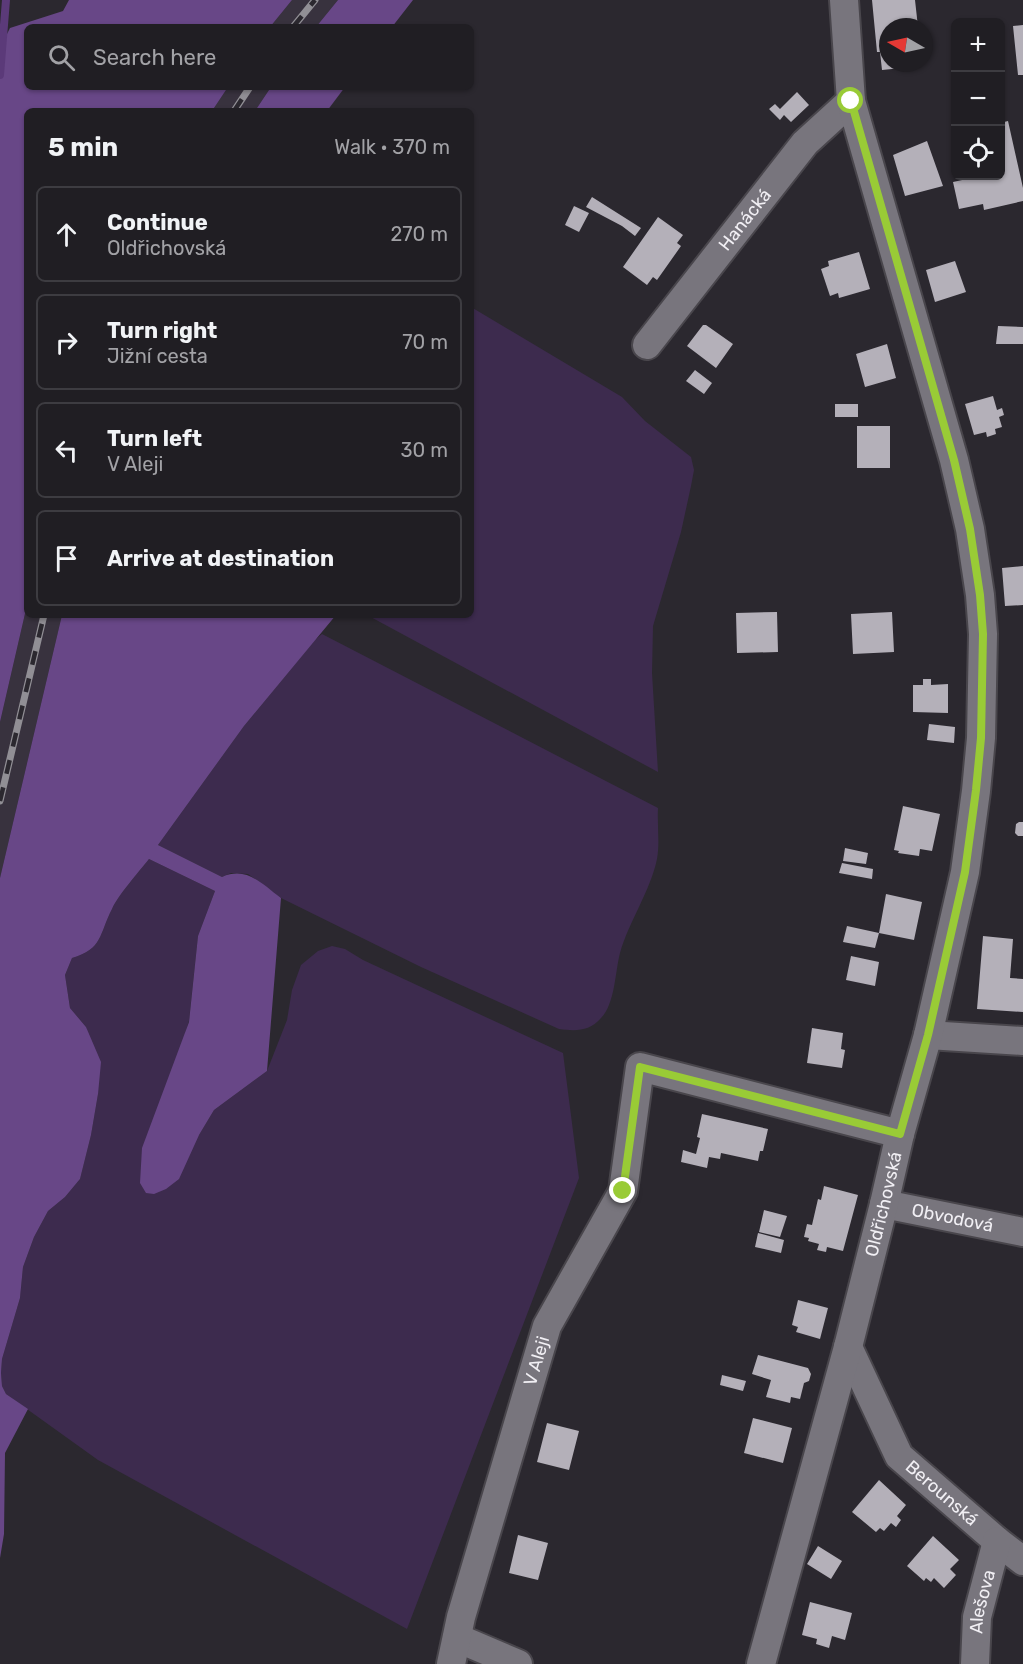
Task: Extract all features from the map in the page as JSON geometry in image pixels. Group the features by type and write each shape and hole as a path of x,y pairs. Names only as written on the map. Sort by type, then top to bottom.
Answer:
{"street":[{"name":"Oldřichovská","path":"761,1664 848,1347 900,1134 928,1035 965,872 981,738 983,634 970,529 954,460 851,101 844,0"},
{"name":"Hanácká","path":"646,345 805,142 851,101"},
{"path":"928,1035 1023,1041"},
{"name":"V Aleji","path":"454,1651 461,1617 547,1326 623,1191 640,1067 900,1134"},
{"name":"Obvodová","path":"884,1204 1023,1232"},
{"name":"Berounská","path":"848,1347 899,1456 1023,1561"},
{"name":"Alešova","path":"975,1664 978,1617 997,1541"},
{"path":"454,1651 518,1664"}],"shaded area":[{"path":"69,0 292,0 272,24 24,24 24,90 226,90 214,108 24,108 24,618 0,722 0,48 10,28 63,11"},
{"path":"292,0 338,0 318,24 272,24"},
{"path":"338,0 413,0 394,24 318,24"},
{"path":"226,90 269,90 257,108 214,108"},
{"path":"269,90 343,90 329,108 257,108"},
{"path":"474,309 622,397 645,421 691,457 694,470 681,532 653,626 652,673 658,772 373,618 474,618"},
{"path":"24,618 61,618 0,878 0,722"},
{"path":"61,618 334,618 244,726 158,845 222,877 239,874 254,878 281,898 267,1071 214,1110 199,1135 179,1179 166,1189 154,1194 146,1193 140,1183 142,1148 189,1022 198,936 215,891 149,859 115,903 99,940 90,950 72,958 65,975 70,1008 86,1027 101,1062 98,1094 80,1179 65,1197 48,1211 34,1237 23,1267 20,1298 2,1359 2,1386 6,1394 28,1409 5,1453 4,1534 0,1558 0,878"},
{"path":"322,634 658,808 658,847 654,871 624,941 609,1005 606,1012 592,1026 582,1030 559,1029 421,967 281,898 248,874 231,873 222,877 158,845 244,726"},
{"path":"149,859 215,891 198,936 189,1021 185,1034 199,1135 214,1110 267,1071 287,1020 292,990 301,965 318,951 332,946 345,949 363,960 563,1053 579,1178 407,1629 98,1460 6,1394 2,1386 2,1359 20,1298 23,1267 34,1237 48,1211 65,1197 80,1179 98,1094 86,1027 70,1008 65,975 72,958 90,950 95,945 115,903"}],"building":[{"path":"872,0 915,0 917,18 879,18 879,52 877,52"},
{"path":"1023,25 1023,75 1018,75 1013,26"},
{"path":"797,92 809,105 791,122 784,115 780,120 769,109 775,104 780,109"},
{"path":"1008,121 1023,188 1023,201 984,210 983,204 959,209 953,182 1005,180 1005,122"},
{"path":"927,141 943,186 905,196 893,155"},
{"path":"592,197 641,228 635,236 622,226 586,207"},
{"path":"574,206 589,213 579,232 565,225"},
{"path":"658,217 683,235 677,243 681,246 657,280 653,277 647,285 623,267"},
{"path":"859,252 870,289 839,298 838,293 830,296 821,269 829,266 828,261"},
{"path":"955,261 966,292 935,302 926,270"},
{"path":"703,325 733,344 716,368 687,346"},
{"path":"998,326 1023,327 1023,344 996,344"},
{"path":"887,344 896,378 865,387 856,354"},
{"path":"695,370 712,383 704,394 686,381"},
{"path":"993,396 997,410 1002,408 1004,415 999,417 1002,427 995,429 996,434 987,437 986,432 974,435 965,404"},
{"path":"835,404 858,404 858,417 835,417"},
{"path":"857,426 890,426 890,468 857,468"},
{"path":"1023,566 1023,605 1005,606 1002,568"},
{"path":"777,612 778,652 737,653 736,613"},
{"path":"892,612 894,652 853,654 851,614"},
{"path":"923,679 931,679 931,685 948,684 948,713 913,712 913,685 923,685"},
{"path":"929,724 955,727 954,743 927,740"},
{"path":"903,806 940,814 932,851 920,849 919,856 898,853 899,851 894,850"},
{"path":"1023,822 1023,836 1015,833 1016,824"},
{"path":"845,848 868,853 866,864 843,861"},
{"path":"842,863 873,869 872,879 839,873"},
{"path":"886,894 922,902 914,940 879,933"},
{"path":"847,926 879,933 875,948 843,942"},
{"path":"983,936 1013,939 1010,978 1023,979 1023,1012 977,1009"},
{"path":"851,956 879,962 875,986 846,980"},
{"path":"812,1028 843,1033 841,1049 845,1050 842,1068 807,1063"},
{"path":"702,1114 768,1129 758,1161 721,1153 720,1159 709,1157 707,1168 681,1162 683,1150 696,1154"},
{"path":"824,1186 858,1195 843,1251 827,1247 826,1252 817,1250 819,1244 808,1241 809,1238 804,1237 807,1224 812,1225 818,1199 821,1200"},
{"path":"764,1210 787,1216 780,1237 759,1232"},
{"path":"758,1233 784,1240 781,1253 755,1247"},
{"path":"798,1300 828,1308 820,1339 796,1332 798,1327 792,1325"},
{"path":"758,1355 808,1368 811,1374 809,1381 804,1383 800,1399 791,1397 790,1403 766,1397 771,1380 752,1374"},
{"path":"722,1375 746,1381 743,1391 720,1385"},
{"path":"753,1418 792,1428 783,1463 744,1453"},
{"path":"547,1423 579,1431 569,1470 537,1462"},
{"path":"879,1480 906,1505 897,1516 901,1520 896,1527 891,1523 884,1531 880,1528 876,1532 852,1512"},
{"path":"518,1535 548,1543 538,1580 509,1573"},
{"path":"933,1536 959,1560 950,1569 956,1575 944,1588 934,1578 931,1582 926,1578 924,1581 907,1566"},
{"path":"818,1546 842,1561 831,1579 807,1564"},
{"path":"810,1602 852,1613 845,1640 832,1636 829,1648 816,1644 817,1639 802,1635"}],"waterway":[{"path":"0,75 6,0"}],"railway":[{"path":"295,24 315,0"},
{"path":"236,108 248,90"},
{"path":"0,801 43,618"}],"route":[{"path":"623,1191 640,1067 900,1134 928,1035 965,872 981,738 983,634 980,595 970,529 954,460 851,101"}]}
